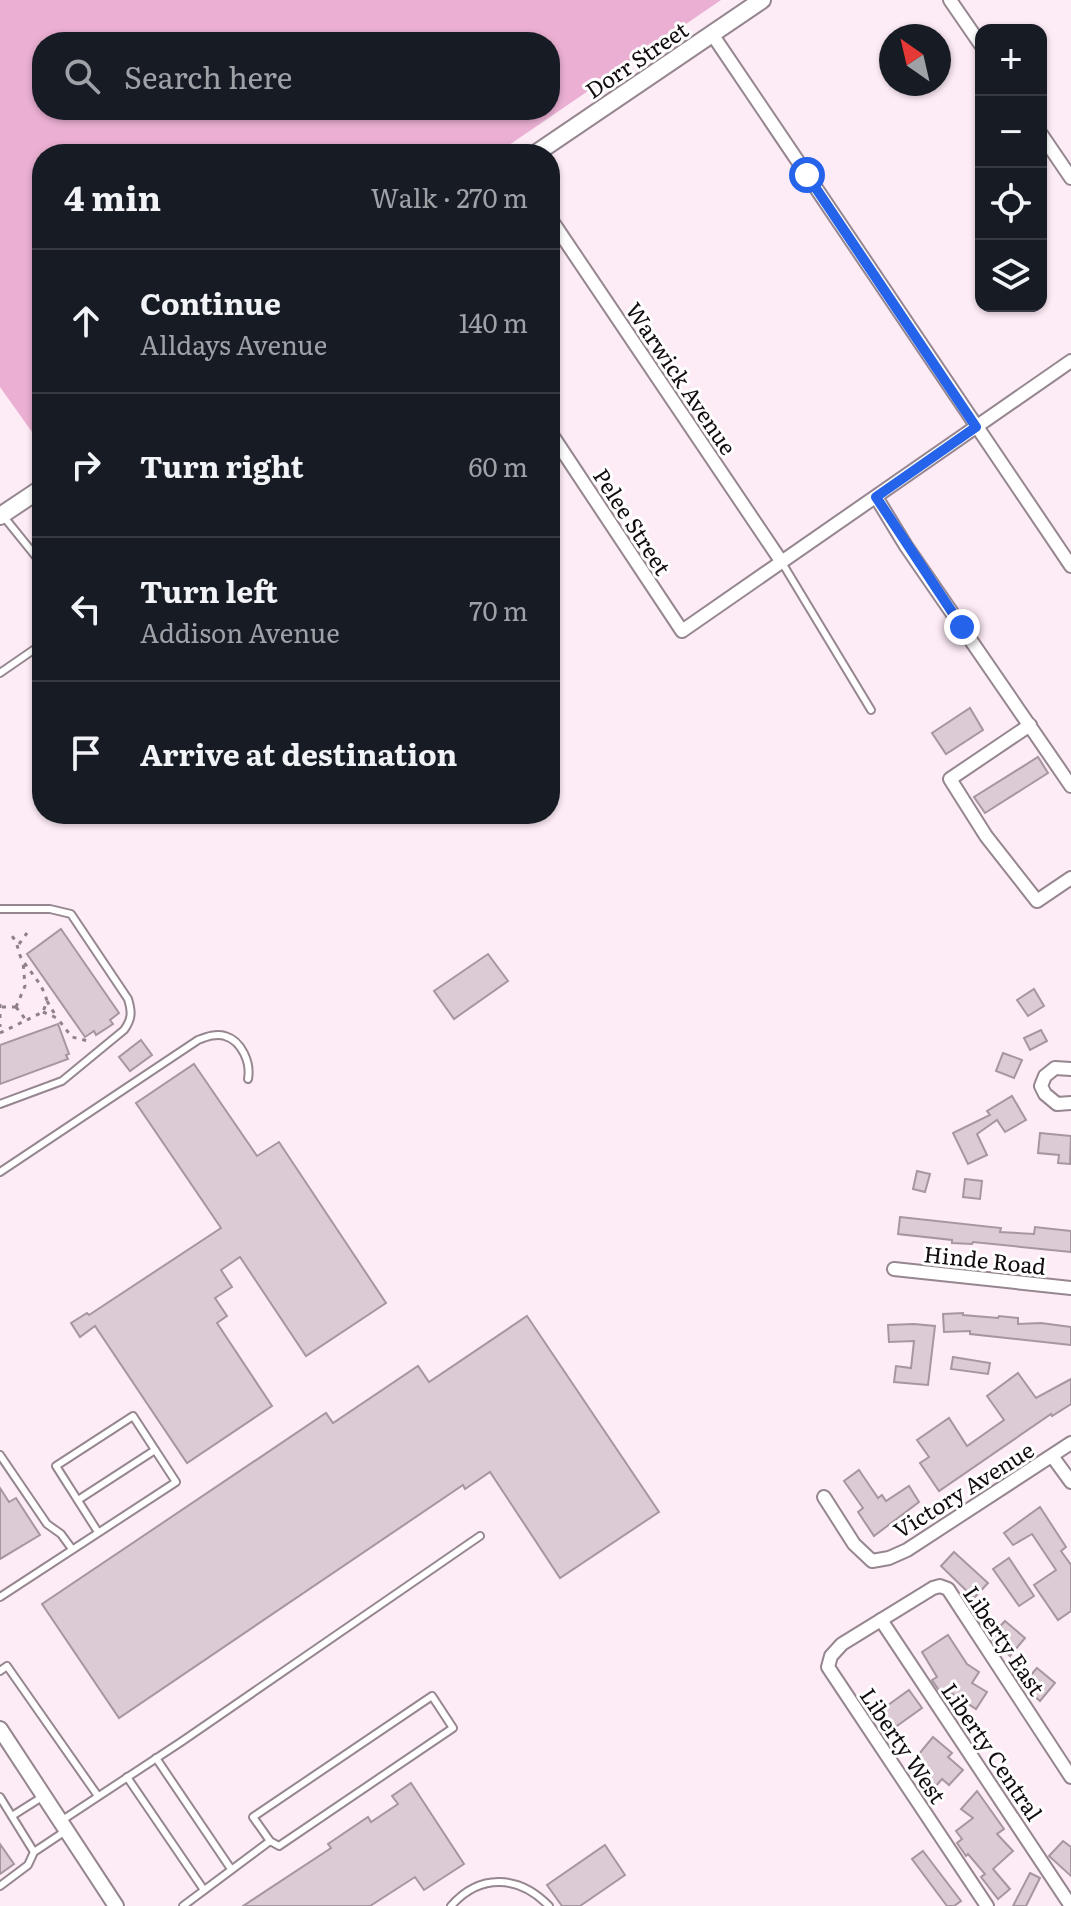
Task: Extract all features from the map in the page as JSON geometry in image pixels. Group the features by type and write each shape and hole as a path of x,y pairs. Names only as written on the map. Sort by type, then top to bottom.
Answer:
{"main road":[{"name":"Dorr Street","path":"550,144 762,0"},
{"path":"1,515 32,495"}],"street":[{"path":"951,0 975,36"},
{"path":"712,34 1071,566"},
{"path":"1047,143 1071,178"},
{"name":"Warwick Avenue","path":"560,238 781,561"},
{"path":"781,561 1070,365"},
{"name":"Pelee Street","path":"560,447 682,631 781,561"},
{"path":"876,497 906,546 1071,786"},
{"path":"1030,725 950,779 986,836 1037,901 1071,878"},
{"path":"1071,1069 1061,1067 1050,1071 1041,1086 1057,1104 1071,1103"},
{"name":"Hinde Road","path":"894,1269 1071,1288"},
{"name":"Victory Avenue","path":"824,1497 854,1544 872,1561 907,1550 1071,1443"},
{"path":"1052,1456 1071,1482"},
{"name":"Liberty East","path":"881,1620 933,1588 940,1586 948,1589 1071,1777"},
{"name":"Liberty Central","path":"881,1620 1066,1902"},
{"name":"Liberty West","path":"881,1620 842,1644 831,1656 828,1667 987,1906"},
{"path":"0,1729 5,1747 44,1796 116,1906"}],"lane":[{"path":"1,515 32,552"},
{"path":"781,561 871,710"},
{"path":"0,673 32,651"},
{"path":"0,909 50,909 71,914 128,999 132,1012 124,1030 62,1081 0,1104"},
{"path":"0,1172 198,1040 212,1035 226,1036 237,1044 250,1068 248,1079"},
{"path":"0,1597 176,1482 133,1416 56,1466 98,1532"},
{"path":"78,1500 155,1450"},
{"path":"0,1455 47,1524 61,1534 72,1549"},
{"path":"0,1886 28,1865 34,1852 98,1796 480,1536"},
{"path":"0,1671 7,1666 98,1796"},
{"path":"432,1696 453,1728 279,1846 270,1841 253,1817 432,1696"},
{"path":"156,1758 231,1869"},
{"path":"127,1777 204,1890"},
{"path":"12,1816 44,1796"},
{"path":"0,1797 34,1852"},
{"path":"183,1906 270,1841"},
{"path":"451,1906 473,1887 488,1882 504,1882 523,1888 549,1906"}],"path":[{"path":"9,932 19,944 26,980 16,1007"},
{"path":"19,944 27,933"},
{"path":"22,960 72,1037 94,1043"},
{"path":"26,980 38,982"},
{"path":"0,1033 43,1012 47,1001"},
{"path":"0,1027 1,1005 16,1007 27,1021"},
{"path":"43,1012 57,1018"}],"shaded area":[{"path":"0,0 721,0 560,110 560,32 32,32 32,120 546,120 511,144 32,144 32,432 0,387"}],"building":[{"path":"970,708 983,730 946,754 932,733"},
{"path":"1038,757 1048,773 985,813 974,797"},
{"path":"61,929 119,1013 110,1020 113,1024 96,1035 94,1031 85,1037 27,954"},
{"path":"488,954 508,981 454,1019 434,991"},
{"path":"1034,989 1044,1006 1028,1016 1017,1000"},
{"path":"58,1024 68,1059 0,1084 0,1045"},
{"path":"1041,1030 1047,1041 1030,1050 1024,1038"},
{"path":"141,1040 152,1055 130,1071 119,1057"},
{"path":"1003,1053 1022,1060 1014,1078 996,1071"},
{"path":"194,1064 257,1156 279,1142 386,1303 306,1356 240,1257 221,1270 232,1287 215,1298 227,1316 217,1323 272,1406 187,1463 95,1326 80,1337 71,1323 87,1313 89,1315 221,1228 136,1103"},
{"path":"1012,1096 1026,1120 1005,1132 997,1120 977,1134 987,1155 968,1164 953,1133 990,1115 987,1111"},
{"path":"1040,1133 1071,1136 1070,1164 1058,1163 1059,1155 1038,1153"},
{"path":"917,1171 930,1174 925,1192 913,1189"},
{"path":"965,1179 982,1181 980,1199 963,1197"},
{"path":"900,1217 1001,1228 1000,1232 1034,1234 1035,1227 1071,1231 1071,1252 973,1242 952,1243 952,1240 898,1234"},
{"path":"943,1314 1018,1318 1018,1324 1071,1327 1071,1345 970,1334 970,1331 944,1332"},
{"path":"527,1316 659,1512 560,1578 490,1472 465,1489 463,1485 119,1718 42,1604 326,1413 333,1423 418,1366 429,1382"},
{"path":"888,1325 935,1326 928,1385 894,1382 896,1366 911,1368 914,1341 889,1342"},
{"path":"953,1357 990,1363 988,1374 951,1369"},
{"path":"1018,1373 1036,1398 1071,1379 1071,1404 1051,1414 939,1491 920,1463 929,1457 917,1440 949,1418 967,1446 1004,1420 987,1396"},
{"path":"859,1470 878,1498 882,1495 886,1501 909,1486 919,1502 874,1536 858,1512 863,1508 844,1481"},
{"path":"0,1488 9,1502 16,1498 40,1535 0,1559"},
{"path":"1040,1507 1066,1547 1061,1551 1071,1565 1071,1611 1058,1620 1034,1585 1056,1570 1032,1534 1013,1545 1004,1533"},
{"path":"954,1552 988,1583 974,1598 941,1566"},
{"path":"1009,1558 1034,1596 1019,1606 993,1569"},
{"path":"1005,1621 1025,1638 1010,1656 990,1637"},
{"path":"948,1635 967,1664 979,1672 972,1683 987,1692 976,1709 948,1691 942,1695 932,1680 937,1677 922,1652"},
{"path":"1037,1668 1055,1683 1040,1701 1022,1685"},
{"path":"909,1690 922,1708 887,1733 877,1713"},
{"path":"933,1737 952,1753 948,1757 963,1770 949,1785 942,1779 928,1795 909,1766"},
{"path":"411,1783 464,1864 424,1890 415,1877 370,1906 243,1906 331,1848 328,1844 368,1817 371,1822 398,1804 392,1796"},
{"path":"977,1791 1004,1829 997,1834 1013,1851 993,1869 1010,1889 998,1899 981,1877 985,1874 957,1843 962,1839 956,1831 973,1818 961,1809"},
{"path":"1063,1841 1071,1847 1071,1876 1049,1856"},
{"path":"0,1844 14,1864 0,1874"},
{"path":"605,1845 625,1875 580,1906 562,1906 547,1885"},
{"path":"923,1851 961,1901 954,1906 947,1906 912,1859"},
{"path":"1030,1873 1040,1878 1026,1906 1013,1906"}],"route":[{"path":"807,175 976,427 876,497 962,627"}]}
